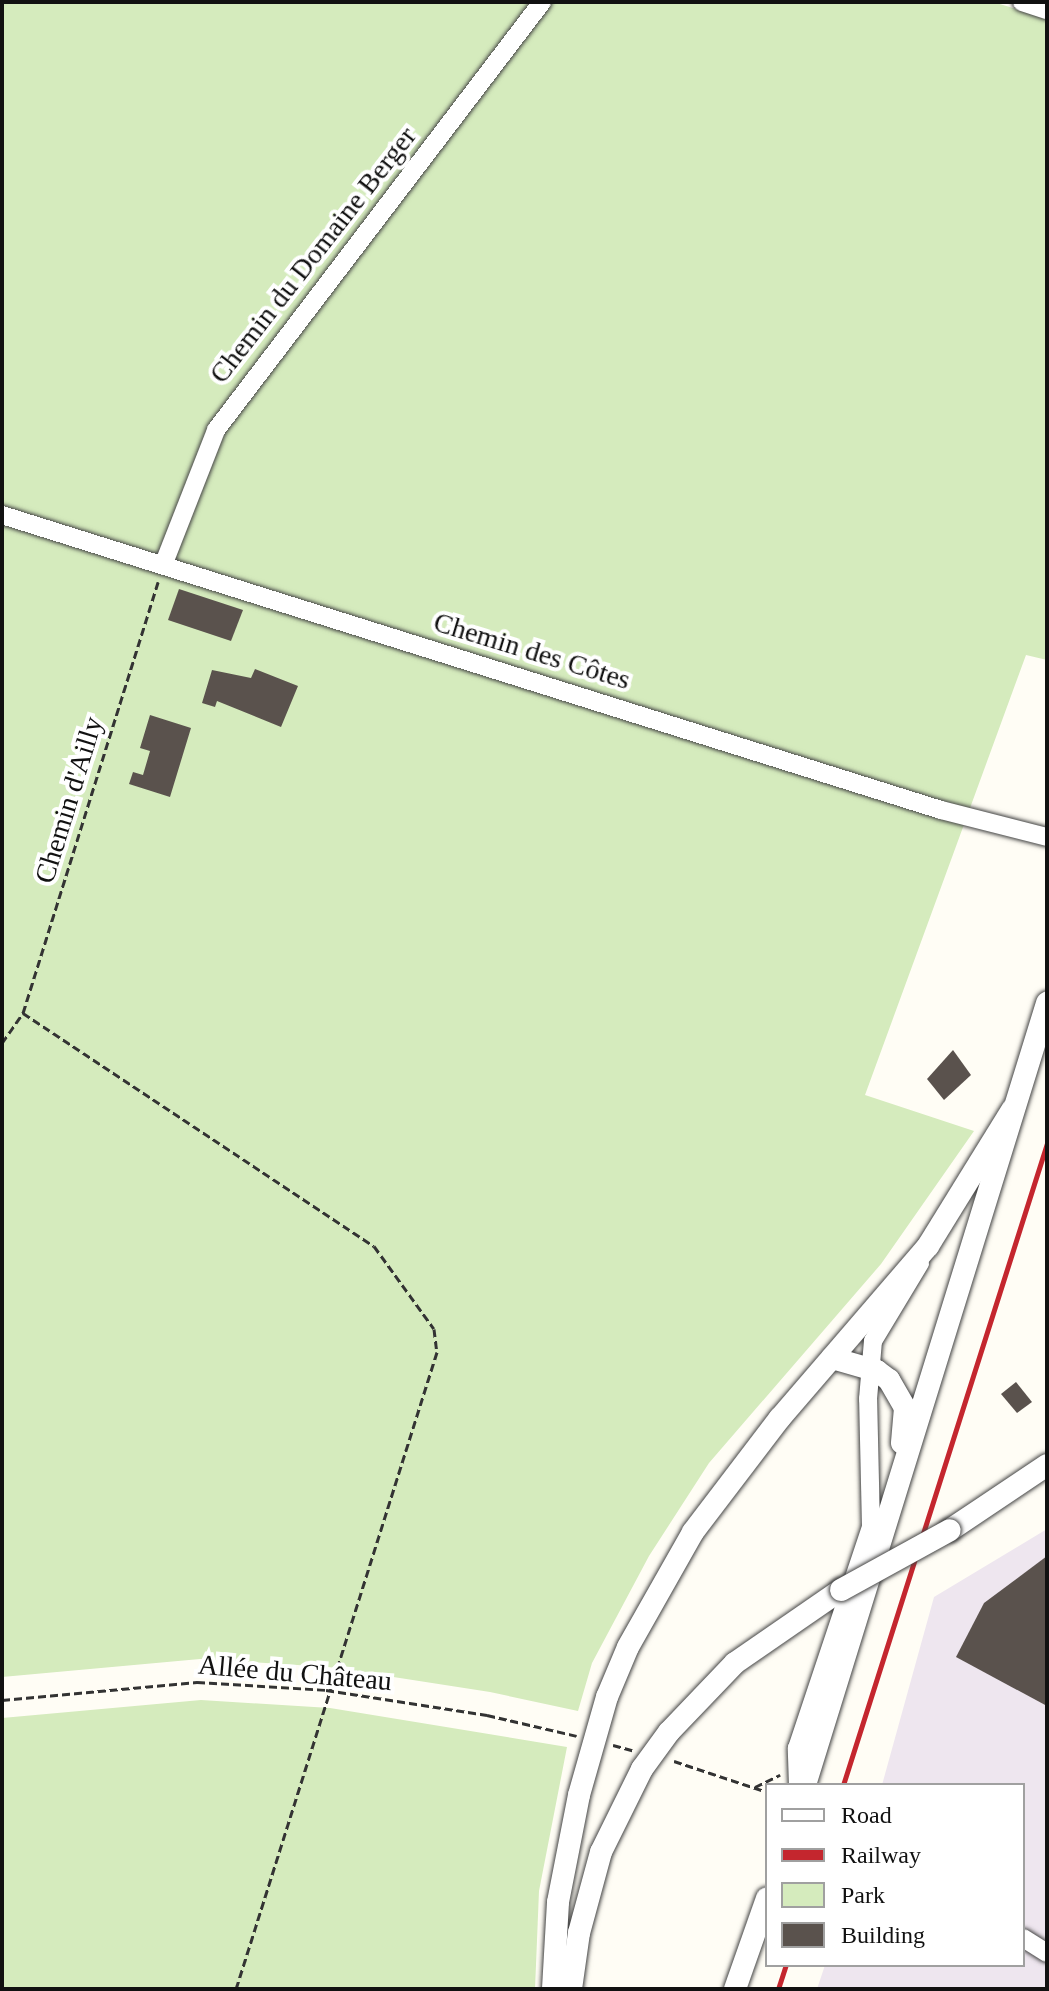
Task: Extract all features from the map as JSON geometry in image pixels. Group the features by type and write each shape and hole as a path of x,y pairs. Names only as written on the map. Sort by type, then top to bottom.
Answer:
{"street":[{"name":"Chemin du Domaine Berger","path":"164,563 216,430 542,2"},
{"path":"1022,2 1047,10"},
{"name":"Chemin des Côtes","path":"2,515 164,563 941,810 1047,837"},
{"path":"806,1783 1005,1150 1012,1110 1047,1003"},
{"path":"798,1783 793,1761 871,1527 869,1368 880,1325 909,1287 928,1246 1012,1110"},
{"path":"553,1989 558,1902 579,1795 607,1697 628,1647 693,1532 832,1358 928,1246"},
{"path":"832,1358 869,1368 889,1380 905,1408 896,1496"},
{"path":"571,1989 579,1933 601,1852 642,1769 669,1732 735,1663 841,1590 950,1530 1047,1465"},
{"path":"735,1989 765,1904"},
{"path":"1025,1939 1047,1953"}],"path":[{"name":"Chemin d'Ailly","path":"2,1043 23,1013 164,563"},
{"path":"23,1013 374,1246 434,1329 437,1352 326,1690 236,1989"},
{"name":"Allée du Château","path":"2,1700 197,1682 326,1690 487,1715 582,1737"},
{"path":"602,1742 632,1750"},
{"path":"674,1761 765,1791"},
{"path":"766,1783 793,1761"},
{"path":"753,1788 765,1783"}],"shaded area":[{"path":"1047,1529 1047,1989 817,1989 824,1967 1025,1967 1025,1783 883,1783 934,1597"}],"green space":[{"path":"2,2 993,2 1047,18 1047,660 1026,655 865,1095 974,1131 881,1264 709,1463 649,1556 592,1663 578,1711 490,1692 329,1667 200,1659 2,1677"},
{"path":"201,1700 330,1708 567,1747 539,1891 535,1989 2,1989 2,1718"}],"building":[{"path":"179,589 243,610 231,641 168,620"},
{"path":"255,669 298,686 281,727 217,701 215,707 202,703 212,670 251,678"},
{"path":"150,715 191,728 170,797 129,784 133,772 143,775 150,751 140,748"},
{"path":"953,1050 971,1075 944,1100 927,1079"},
{"path":"1016,1382 1032,1402 1017,1413 1001,1394"},
{"path":"1047,1556 1047,1706 956,1657 984,1603"}],"railway":[{"path":"844,1783 1047,1143"},
{"path":"778,1989 785,1967"}]}
